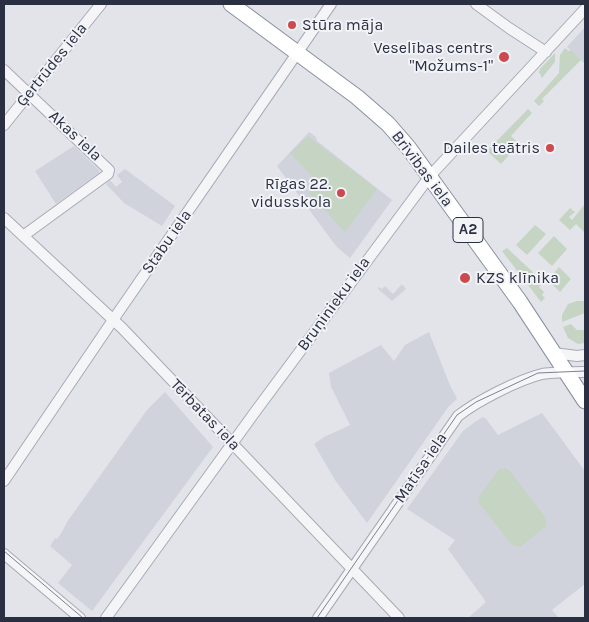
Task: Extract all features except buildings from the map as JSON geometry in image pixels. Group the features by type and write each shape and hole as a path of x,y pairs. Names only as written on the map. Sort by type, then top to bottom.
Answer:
{"highway":[{"name":"Brīvības iela","path":"231,4 377,114 397,133 430,176 554,353 585,401"}],"street":[{"name":"Ģertrūdes iela","path":"4,126 101,4"},
{"name":"Stabu iela","path":"4,481 331,4"},
{"path":"476,4 546,52"},
{"name":"Bruņinieku iela","path":"106,618 430,176 585,10"},
{"name":"Akas iela","path":"4,70 108,168 109,172 23,236"},
{"name":"Tērbatas iela","path":"6,224 23,236 113,320 233,443 398,618"},
{"path":"554,353 577,356 585,355"},
{"name":"Matīsa iela","path":"318,618 458,416 474,405 523,381 544,374 585,372"},
{"path":"4,554 80,618"}],"shaded area":[{"path":"585,27 585,64 567,47"},
{"name":"Rīgas 22. vidusskola","path":"309,132 316,137 317,141 392,200 350,258 336,246 277,166"},
{"path":"74,146 99,170 99,173 56,204 35,171"},
{"path":"125,169 175,206 162,226 124,203 106,184 110,180 116,187 122,182 117,175"},
{"path":"402,284 406,289 392,301 378,289 379,287 382,289 385,286 393,294"},
{"path":"429,332 457,399 449,406 367,523 335,480 314,444 324,437 350,425 331,387 329,373 381,345 394,361 405,345"},
{"path":"165,392 213,447 92,611 58,583 72,565 50,546 62,532 67,522 147,410"},
{"path":"542,413 585,471 585,584 552,610 559,618 468,618 486,602 448,549 455,540 407,509 463,431 475,422 483,417 498,435"}],"green space":[{"path":"565,48 569,51 571,50 581,60 542,99 544,101 539,106 534,101 559,73 560,55"},
{"path":"555,53 555,62 542,78 539,72 540,69"},
{"path":"528,109 532,113 511,136 519,144 501,164 487,151"},
{"path":"308,136 377,189 345,232 309,193 317,181 290,153"},
{"path":"585,204 585,233 576,224 570,230 559,220 570,208 575,212 569,217 572,220"},
{"path":"535,225 546,234 527,255 516,245"},
{"path":"554,236 567,249 552,266 538,253"},
{"path":"507,248 537,276 535,278 541,285 539,287 544,292 542,295 545,298 541,302 502,251"},
{"path":"559,267 571,279 560,292 548,280"},
{"path":"585,301 585,313 562,322 562,315 568,304"},
{"path":"571,324 577,330 585,330 585,343 578,344 568,338 563,327"},
{"path":"505,468 509,470 546,518 546,526 520,547 512,545 479,503 478,498 499,469"}],"tram line":[{"path":"317,618 457,415 476,402 538,373 585,371"},
{"path":"4,551 83,618"}],"place":[{"name":"Stūra māja","path":"292,25"},
{"name":"Veselības centrs \"Možums-1\"","path":"504,57"},
{"name":"Dailes teātris","path":"550,148"},
{"name":"Rīgas 22. vidusskola","path":"341,193"},
{"name":"KZS klīnika","path":"465,278"}]}
